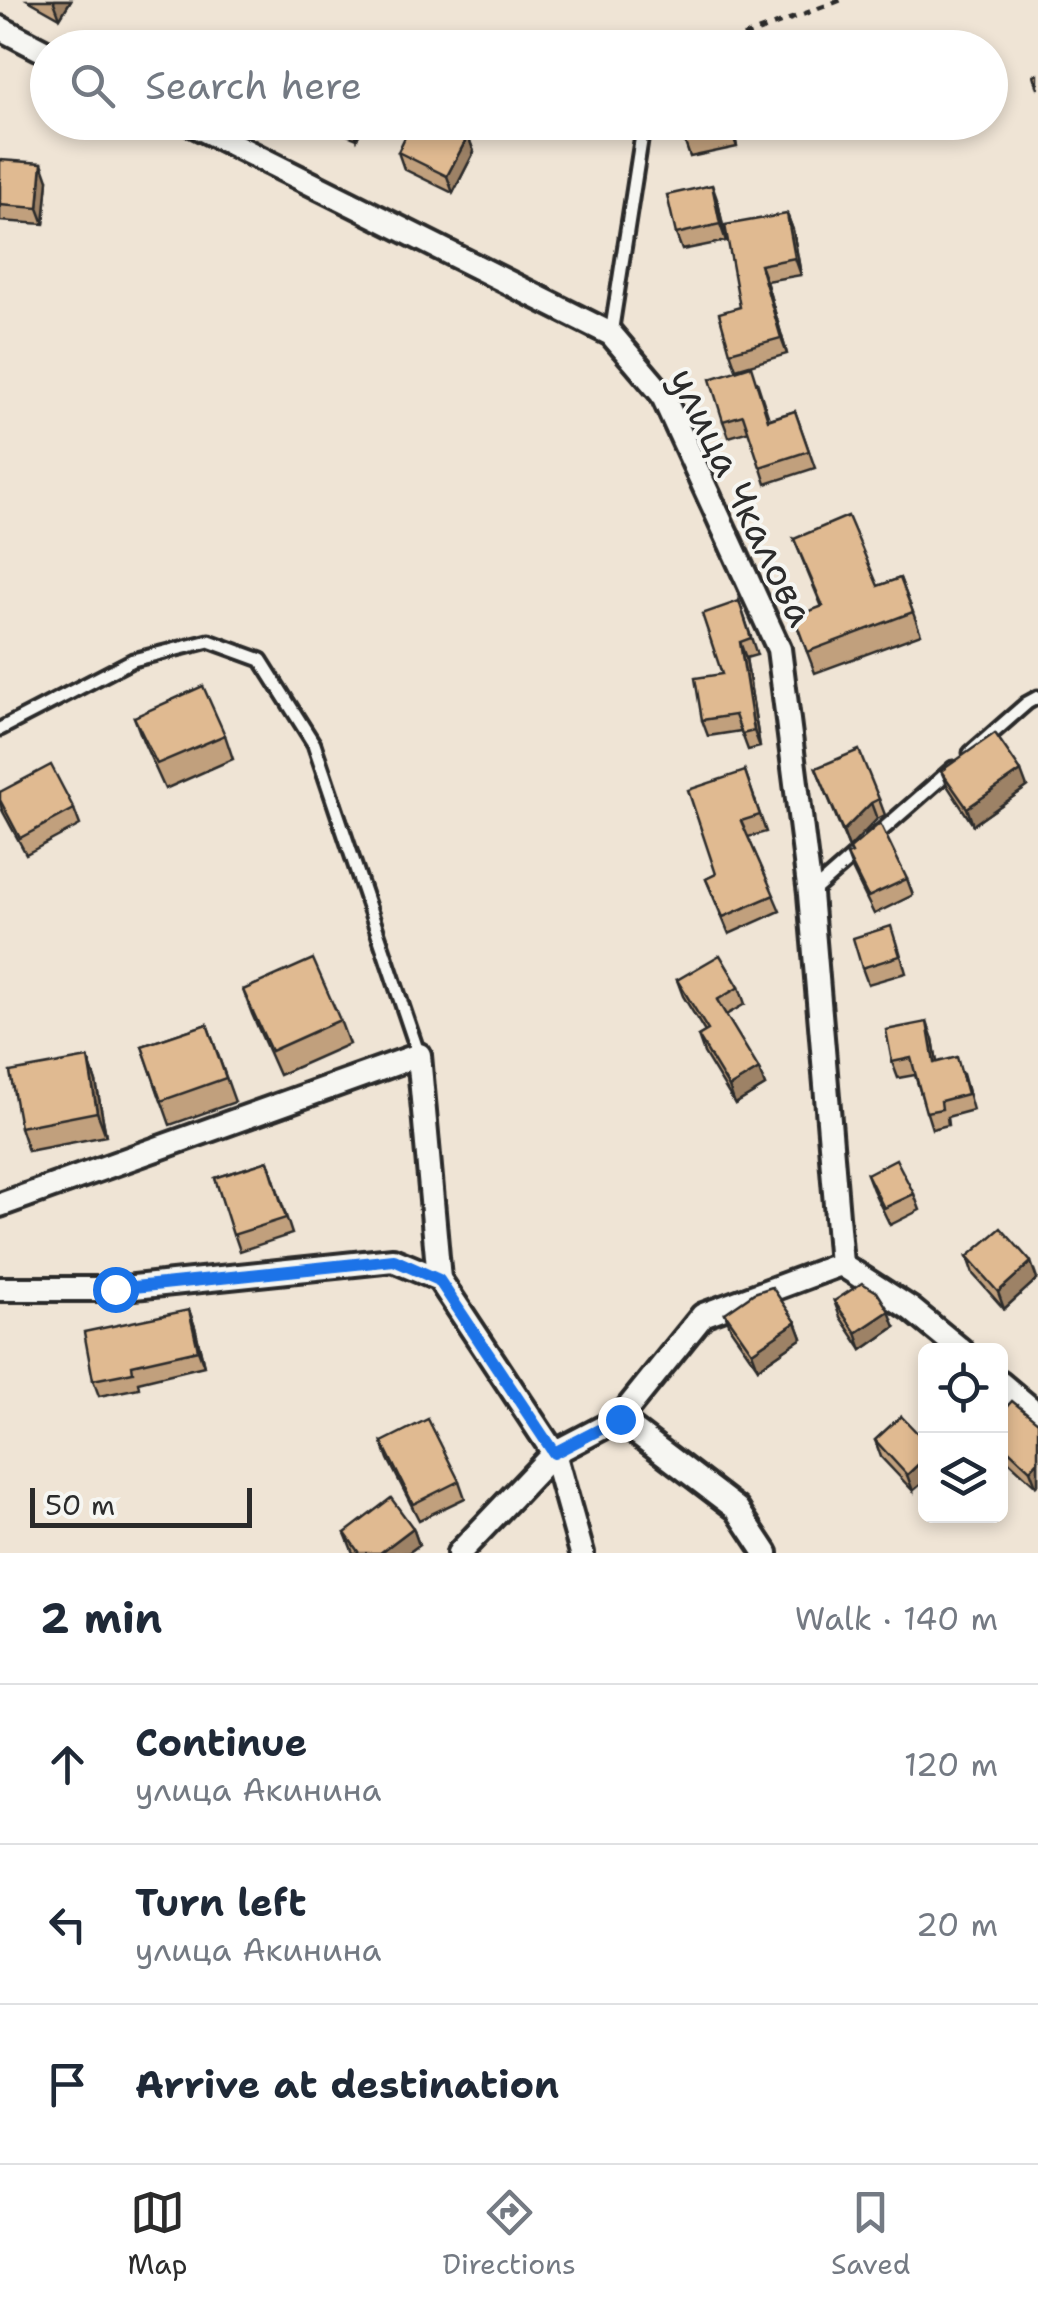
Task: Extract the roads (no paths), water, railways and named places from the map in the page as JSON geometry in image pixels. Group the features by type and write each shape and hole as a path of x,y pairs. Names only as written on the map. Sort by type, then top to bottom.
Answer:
{"street":[{"path":"3,35 30,46"},
{"name":"улица Чкалова","path":"224,140 611,334 662,394 779,649 810,894 841,1264"},
{"path":"0,1205 419,1055 439,1280 554,1453 582,1553"},
{"path":"0,1289 115,1289 394,1260 439,1280"},
{"path":"459,1553 554,1453 620,1419 703,1315 841,1264 911,1308 953,1343"},
{"path":"1008,1390 1038,1414"},
{"path":"620,1419 737,1509 766,1553"}],"lane":[{"path":"611,334 641,140"},
{"path":"0,729 132,660 208,640 261,660 314,744 419,1055"},
{"path":"810,894 1038,697"}]}
